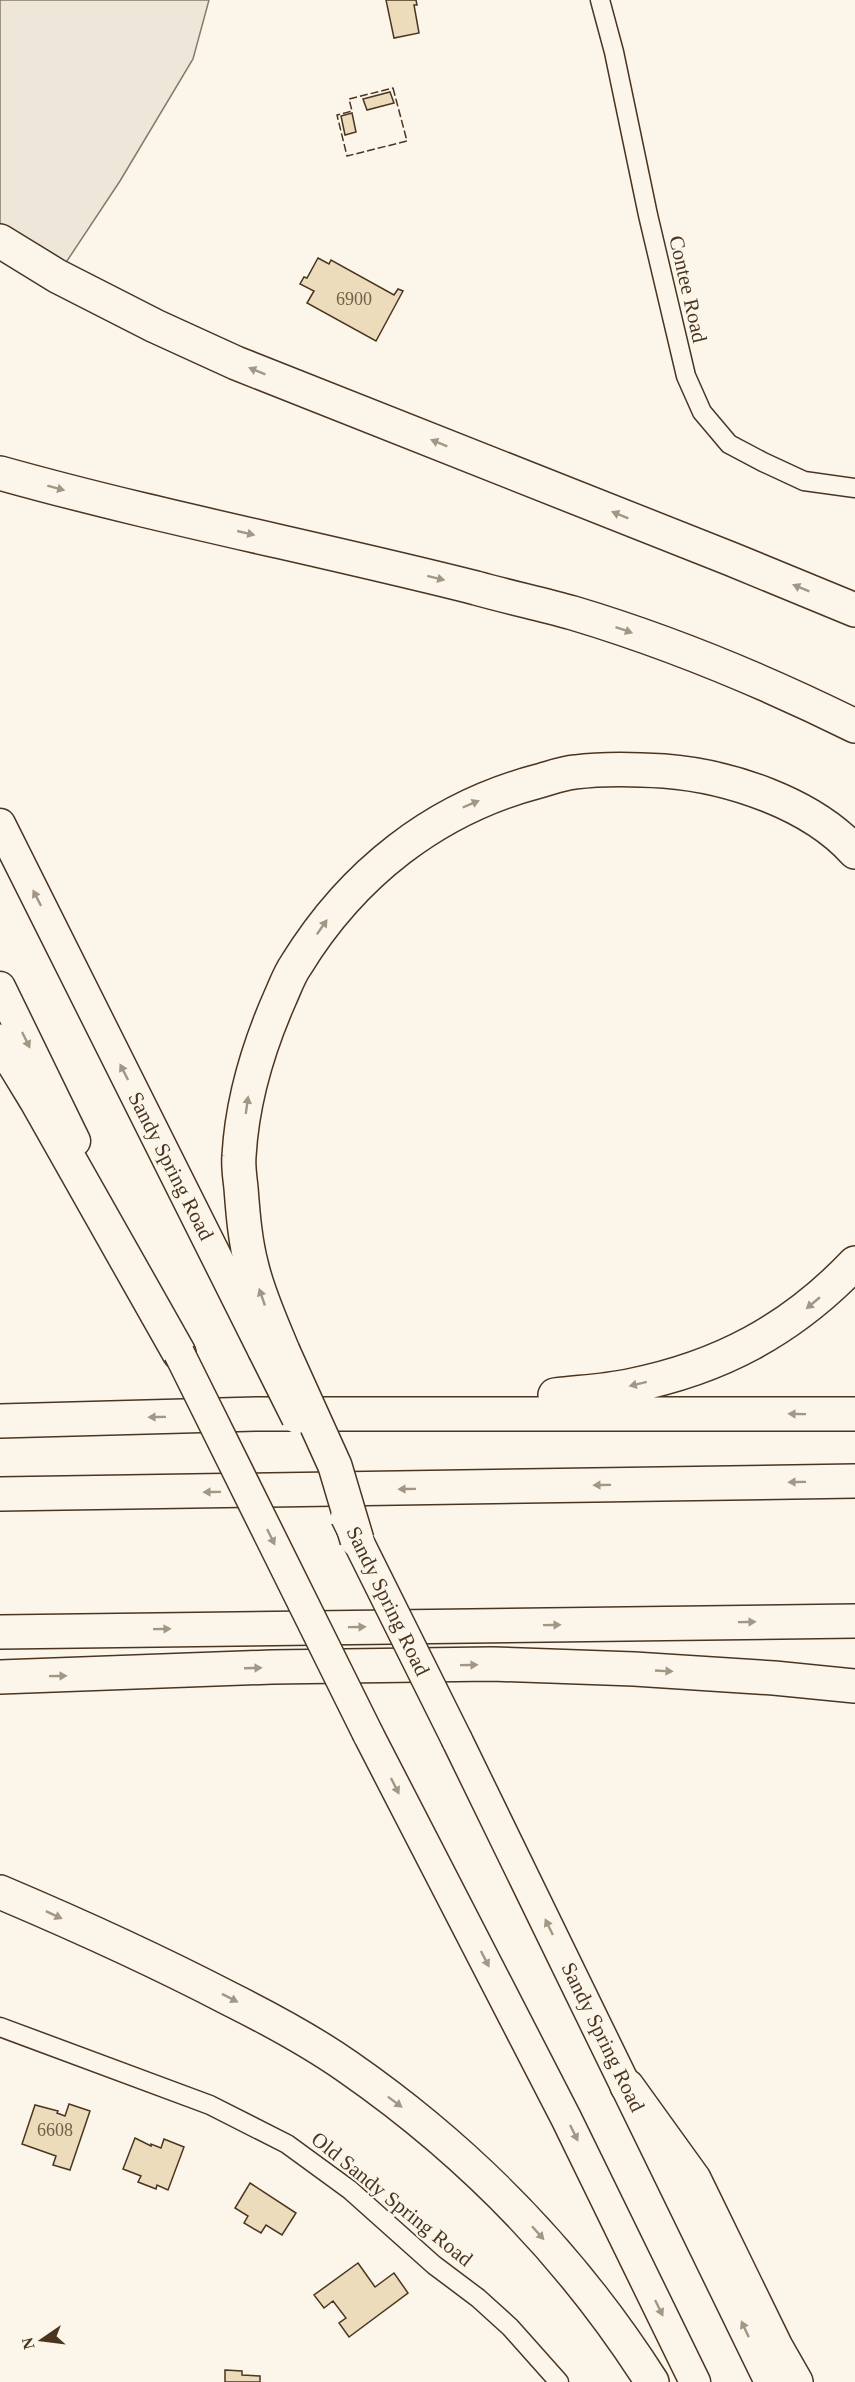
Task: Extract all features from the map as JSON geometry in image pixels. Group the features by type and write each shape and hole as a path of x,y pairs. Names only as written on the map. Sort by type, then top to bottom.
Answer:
{"highway":[{"path":"0,241 67,281 155,326 236,363 855,610"},
{"path":"0,473 61,490 573,613 687,652 801,699 855,726"},
{"path":"357,1540 335,1466 273,1351 251,1266 243,1219 239,1158 249,1090 264,1033 295,967 333,912 370,873 415,837 464,807 514,787 572,772 622,768 686,773 742,785 796,809 842,837 855,852"},
{"path":"0,1041 179,1353"},
{"path":"257,1414 545,1396 627,1387 689,1372 750,1346 790,1321 832,1287 855,1263"},
{"path":"0,1419 257,1414 855,1414"},
{"path":"0,1494 855,1481"},
{"path":"0,1632 855,1621"},
{"path":"0,1677 272,1667 492,1664 646,1670 855,1686"},
{"path":"0,1892 186,1975 272,2020 348,2066 463,2158 526,2219 576,2276 632,2350 652,2382"},
{"path":"627,2086 694,2179 776,2347 796,2382"}],"main road":[{"name":"Sandy Spring Road","path":"0,824 273,1351"},
{"path":"0,987 368,1734 566,2118 695,2382"},
{"name":"Sandy Spring Road","path":"357,1540 627,2086 770,2382"}],"street":[{"name":"Contee Road","path":"600,0 614,52 648,215 686,376 702,412 729,444 763,462 804,481 855,488"},
{"name":"Old Sandy Spring Road","path":"0,2027 210,2105 287,2144 350,2190 434,2265 478,2298 510,2327 560,2382"}],"shaded area":[{"path":"0,0 209,0 193,59 120,181 57,276 0,241"}],"building":[{"path":"386,0 416,0 417,5 414,5 419,33 394,38"},
{"path":"390,92 394,103 367,110 363,99"},
{"path":"352,113 356,132 345,135 341,116"},
{"path":"318,258 329,264 331,260 394,295 398,289 403,291 376,341 307,303 314,291 300,284 304,277 307,278"},
{"path":"69,2104 90,2111 70,2170 53,2165 56,2156 22,2144 35,2105 58,2111 57,2113 65,2116"},
{"path":"135,2138 161,2148 164,2139 184,2147 168,2190 157,2185 156,2189 138,2182 141,2176 123,2169"},
{"path":"250,2183 296,2213 282,2235 266,2225 261,2233 244,2223 248,2216 235,2208"},
{"path":"358,2263 375,2287 394,2273 408,2293 349,2337 339,2323 346,2318 333,2301 324,2308 314,2295"},
{"path":"225,2370 242,2371 242,2375 260,2376 260,2382 225,2382"}],"fence":[{"path":"393,88 407,141 347,156 337,115 352,111 349,99 393,88"}]}
